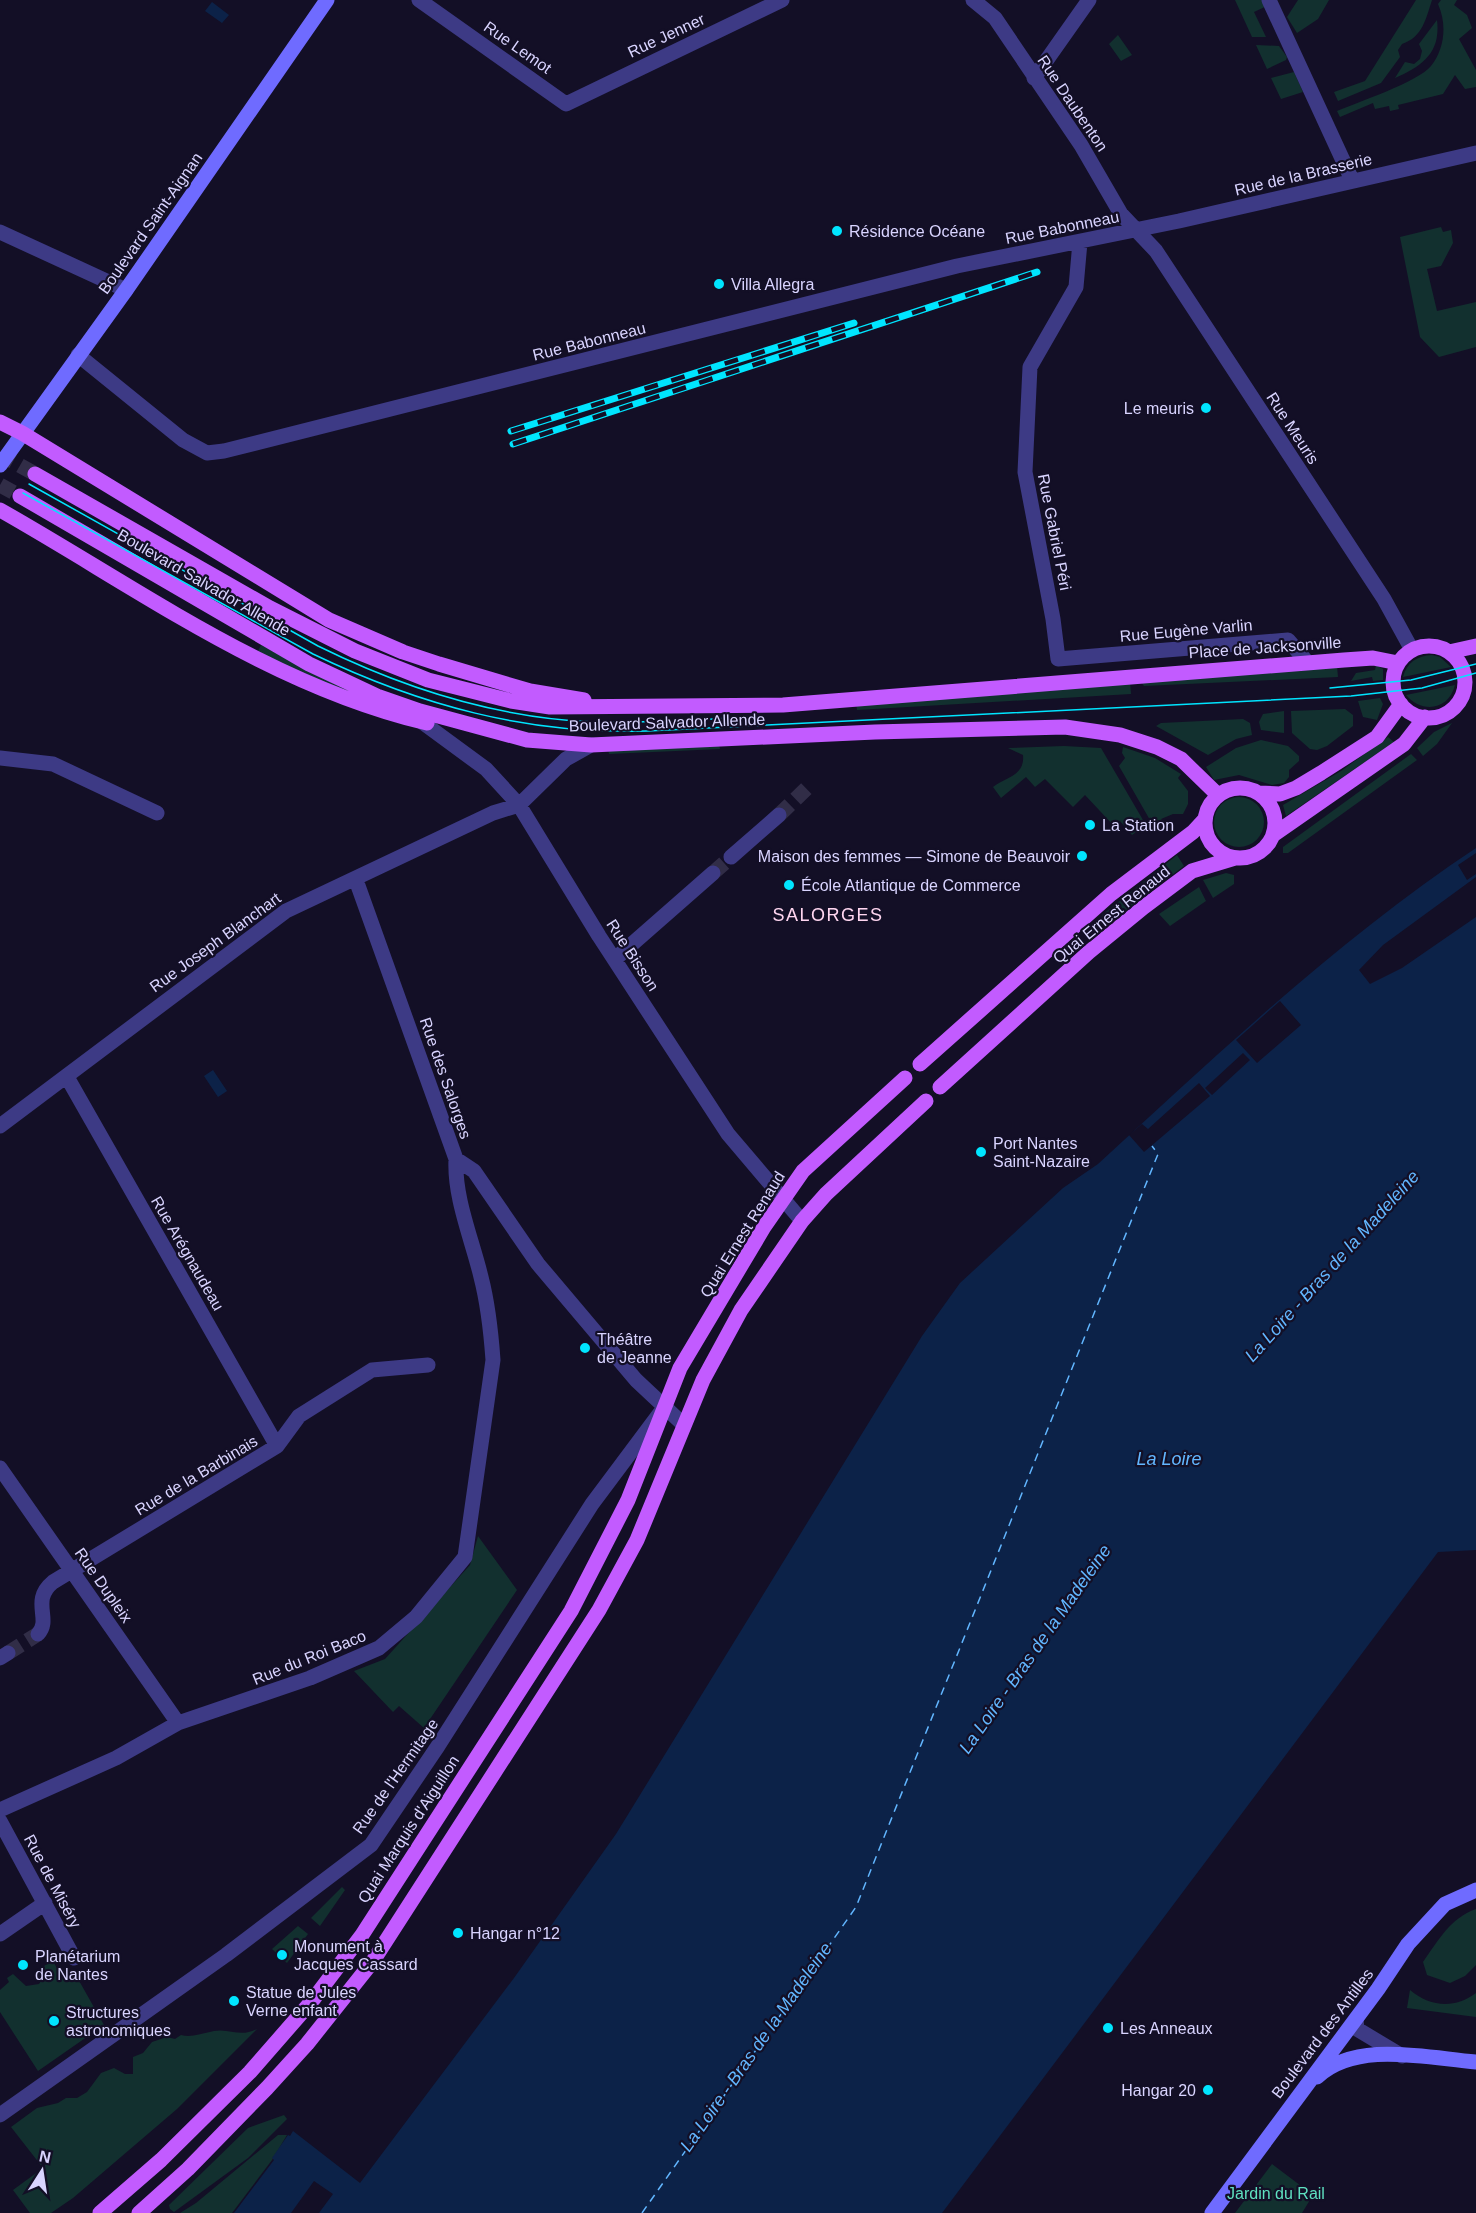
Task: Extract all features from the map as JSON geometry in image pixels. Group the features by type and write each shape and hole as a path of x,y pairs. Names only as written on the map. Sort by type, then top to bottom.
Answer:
{"main road":[{"name":"Boulevard Saint-Aignan","path":"0,465 126,291 327,0"},
{"path":"0,422 22,432 288,597 340,625 403,652 530,691 623,707"},
{"name":"Boulevard Salvador Allende","path":"35,474 270,608 385,664 428,680 511,701 550,707 783,705 1134,675"},
{"name":"Boulevard Salvador Allende","path":"20,496 319,669 377,696 420,711 527,740 591,745 1065,727 1120,735 1181,759 1218,795"},
{"path":"0,510 251,657 340,696 422,722 474,734 527,740"},
{"path":"1449,651 1464,672 1462,695 1450,711 1437,717 1425,717 1409,712 1401,704 1393,685 1398,663 1412,650 1432,646 1449,651 1476,646"},
{"name":"Place de Jacksonville","path":"1134,675 1373,658 1398,663"},
{"path":"1401,704 1377,737 1296,788 1280,794 1259,793 1240,787 1218,795 1208,807 1205,819 1206,833 1212,845 1222,854 1235,858 1248,857 1259,852 1273,835 1404,744 1425,717"},
{"path":"1259,793 1274,811 1273,835"},
{"name":"Quai Ernest Renaud","path":"920,1064 1111,894 1193,832 1205,819"},
{"name":"Quai Ernest Renaud","path":"940,1087 1089,952 1144,907 1192,871 1235,858"},
{"name":"Quai Ernest Renaud","path":"664,1407 680,1368 803,1171 905,1078"},
{"path":"139,2213 188,2169 267,2088 313,2036 393,1931 599,1610 637,1540 703,1380 741,1310 802,1221 826,1194 926,1101"},
{"name":"Quai Marquis d'Aiguillon","path":"100,2213 161,2160 250,2072 312,2001 362,1935 571,1611 628,1500 664,1407"},
{"name":"Boulevard des Antilles","path":"1212,2213 1356,2019 1408,1944 1445,1904 1476,1890"},
{"path":"1300,2093 1324,2071 1350,2059 1372,2055 1476,2062"},
{"path":"250,2072 267,2088"}],"street":[{"name":"Rue Lemot","path":"419,0 566,104"},
{"name":"Rue Jenner","path":"566,104 782,0"},
{"name":"Rue Daubenton","path":"973,0 995,18 1081,146 1121,214 1138,230"},
{"path":"1034,78 1089,0"},
{"path":"1269,0 1352,180"},
{"name":"Rue de la Brasserie","path":"1138,230 1476,153"},
{"name":"Rue Babonneau","path":"78,355 183,440 207,453 224,452 957,266 1138,230"},
{"name":"Rue Meuris","path":"1138,230 1153,246 1362,565 1412,650"},
{"path":"0,232 126,291"},
{"name":"Rue Gabriel Péri","path":"1058,659 1053,619 1025,472 1030,367 1076,286 1080,242"},
{"name":"Rue Eugène Varlin","path":"1058,659 1288,640 1307,662"},
{"name":"Rue Bisson","path":"422,722 486,769 519,805 615,960 728,1134 802,1221"},
{"name":"Rue Joseph Blanchart","path":"0,1126 286,911 493,813 519,805 567,759 591,745"},
{"path":"0,758 52,764 158,813"},
{"path":"731,858 779,815"},
{"path":"615,960 713,873"},
{"name":"Rue des Salorges","path":"356,879 456,1160 474,1171 538,1264 636,1380 684,1425"},
{"name":"Rue Arégnaudeau","path":"67,1077 277,1446"},
{"name":"Rue du Roi Baco","path":"0,1810 116,1758 178,1724 252,1700 378,1648 416,1617 465,1557 492,1360 491,1334 482,1280 455,1178 456,1160"},
{"name":"Rue de la Barbinais","path":"38,1634 42,1627 40,1606 45,1588 277,1446 299,1416 372,1370 428,1365"},
{"name":"Rue de l'Hermitage","path":"0,2115 226,1955 371,1845 438,1746 592,1504 664,1407"},
{"name":"Rue Dupleix","path":"0,1468 178,1724"},
{"name":"Rue de Miséry","path":"0,1821 74,1958"},
{"path":"0,1934 45,1903"},
{"path":"1356,2019 1358,2029 1402,2056"}],"green space":[{"path":"1235,0 1267,0 1269,5 1254,12 1266,37 1252,37"},
{"path":"1298,0 1329,0 1318,19 1297,33 1287,17"},
{"path":"1416,0 1432,0 1425,20 1415,37 1402,44 1398,50 1400,57 1381,83 1338,101 1334,92 1365,81"},
{"path":"1441,0 1457,0 1454,5 1467,15 1472,28 1459,39 1476,70 1476,87 1465,89 1455,75 1443,94 1398,105 1399,109 1390,111 1389,106 1375,109 1373,103 1340,117 1337,111 1414,79 1431,66 1442,44 1443,20 1438,4"},
{"path":"1437,20 1436,41 1428,57 1414,69 1395,78 1405,62 1414,64 1420,59 1422,51 1419,44"},
{"path":"1118,35 1132,55 1121,61 1109,44"},
{"path":"1256,45 1279,46 1287,57 1286,60 1267,69"},
{"path":"1294,72 1303,92 1281,99 1271,78"},
{"path":"1441,227 1443,232 1451,230 1453,243 1441,266 1427,269 1437,311 1476,302 1476,347 1439,357 1420,337 1400,237"},
{"path":"261,645 356,694 355,696 257,653"},
{"path":"1432,655 1440,657 1451,667 1403,677 1407,667 1413,661"},
{"path":"1376,665 1383,669 1383,680 1373,681 1372,677 1351,681 1356,673 1375,670"},
{"path":"1337,666 1338,677 1144,686 1140,681"},
{"path":"1130,682 1131,694 857,710 856,702"},
{"path":"1455,685 1447,700 1434,707 1420,705 1406,695"},
{"path":"1380,698 1383,704 1377,720 1363,717 1358,701"},
{"path":"1345,709 1353,715 1353,726 1327,746 1317,750 1310,749 1292,733 1291,711"},
{"path":"1284,711 1284,733 1261,730 1259,722 1263,714"},
{"path":"1243,719 1250,723 1252,735 1236,739 1208,755 1156,726 1161,723"},
{"path":"1452,723 1437,744 1423,756 1417,748 1434,732"},
{"path":"1388,737 1394,742 1286,816 1283,805 1341,771"},
{"path":"1261,740 1288,746 1299,756 1299,761 1289,770 1289,777 1284,783 1272,785 1239,775 1214,780 1206,767 1236,748"},
{"path":"719,745 720,749 609,754 608,749"},
{"path":"1064,746 1101,748 1143,820 1142,828 1132,835 1120,821 1114,826 1085,795 1073,807 1045,779 1035,787 1026,777 1001,798 993,787 1018,772 1023,762 1023,755 1008,748"},
{"path":"1123,747 1155,758 1181,774 1178,778 1188,791 1188,804 1183,814 1173,814 1161,819 1168,827 1164,829 1154,827 1119,766 1125,758 1122,753"},
{"path":"1411,754 1417,760 1288,853 1283,853 1283,847"},
{"path":"1234,797 1244,797 1257,804 1264,817 1264,827 1257,840 1244,847 1234,847 1225,843 1218,836 1214,827 1214,817 1218,808 1225,801"},
{"path":"1177,855 1184,866 1109,923 1101,922 1102,915"},
{"path":"1226,873 1234,875 1234,884 1213,898 1203,880"},
{"path":"1199,887 1206,901 1170,926 1159,914"},
{"path":"478,1536 517,1590 424,1728 399,1706 393,1712 354,1671 385,1659 470,1565"},
{"path":"342,1887 345,1890 320,1926 311,1918"},
{"path":"1476,1909 1476,1965 1465,1976 1450,1983 1427,1975 1423,1962 1440,1938 1459,1918"},
{"path":"298,1926 308,1934 287,1963 272,1949"},
{"path":"53,1961 61,1976 73,1970 104,2025 38,2071 0,2012 0,1990 9,1982 7,1978 13,1974 26,1986 39,1984 45,1975 44,1966"},
{"path":"1410,1990 1426,2000 1443,2004 1460,2002 1476,1993 1476,2017 1407,2008"},
{"path":"257,2029 177,2109 73,2198 51,2213 30,2213 13,2190 43,2168 11,2127 37,2108 58,2103 66,2098 77,2098 87,2092 101,2073 114,2068 125,2074 133,2074 133,2057 143,2053 152,2042 167,2037 175,2039 181,2035 193,2036 220,2030 245,2033"},
{"path":"284,2115 287,2119 248,2158 174,2212 170,2209 169,2205 248,2128"},
{"path":"278,2135 287,2135 272,2160 232,2213 180,2213 196,2203"},
{"name":"Jardin du Rail","path":"1272,2164 1313,2195 1302,2213 1235,2213"}],"water":[{"path":"212,2 229,15 222,23 205,11"},
{"name":"La Loire","path":"1476,848 1476,877 1383,945 1359,970 1370,984 1402,968 1476,917 1476,1550 1438,1552 942,2213 234,2213 293,2131 360,2183 514,1978 616,1834 922,1336 960,1283 1063,1188 1098,1164 1281,998 1376,920"},
{"path":"213,1070 227,1091 218,1097 204,1076"}],"pier":[{"path":"1476,853 1476,874 1467,880 1458,865"},
{"path":"1280,1001 1301,1025 1257,1063 1236,1040"},
{"path":"1243,1053 1250,1060 1212,1095 1205,1088"},
{"path":"1199,1083 1210,1096 1144,1152 1129,1135 1142,1124 1148,1129"},
{"path":"314,2181 333,2194 319,2213 291,2213"}],"ferry route":[{"path":"642,2213 856,1907 1158,1154 1152,1146"}],"tunnel":[{"path":"0,454 35,474"},
{"path":"0,485 20,496"},
{"path":"779,815 808,787"},
{"path":"713,873 731,857"},
{"path":"8,1653 38,1634"}],"tram line":[{"path":"29,484 318,646 384,675 452,699 522,714 594,722 754,717"},
{"path":"23,493 313,654 353,672 434,702 517,722 560,728 647,731 1351,696 1422,688 1476,673"},
{"path":"1330,688 1411,680 1476,664"}],"railway":[{"path":"513,444 1037,272"},
{"path":"511,431 854,323"}],"place":[{"name":"Résidence Océane","path":"837,231"},
{"name":"Villa Allegra","path":"719,284"},
{"name":"Le meuris","path":"1206,408"},
{"name":"La Station","path":"1090,825"},
{"name":"Maison des femmes — Simone de Beauvoir","path":"1082,856"},
{"name":"École Atlantique de Commerce","path":"789,885"},
{"name":"Port Nantes Saint-Nazaire","path":"981,1152"},
{"name":"Théâtre de Jeanne","path":"585,1348"},
{"name":"Hangar n°12","path":"458,1933"},
{"name":"Monument à Jacques Cassard","path":"282,1955"},
{"name":"Planétarium de Nantes","path":"23,1965"},
{"name":"Statue de Jules Verne enfant","path":"234,2001"},
{"name":"Structures astronomiques","path":"54,2021"},
{"name":"Les Anneaux","path":"1108,2028"},
{"name":"Hangar 20","path":"1208,2090"}],"district":[{"name":"SALORGES","path":"828,915"}],"water label":[{"name":"La Loire - Bras de la Madeleine","path":"1332,1266"},
{"name":"La Loire - Bras de la Madeleine","path":"1035,1649"},
{"name":"La Loire - Bras de la Madeleine","path":"756,2047"}]}
